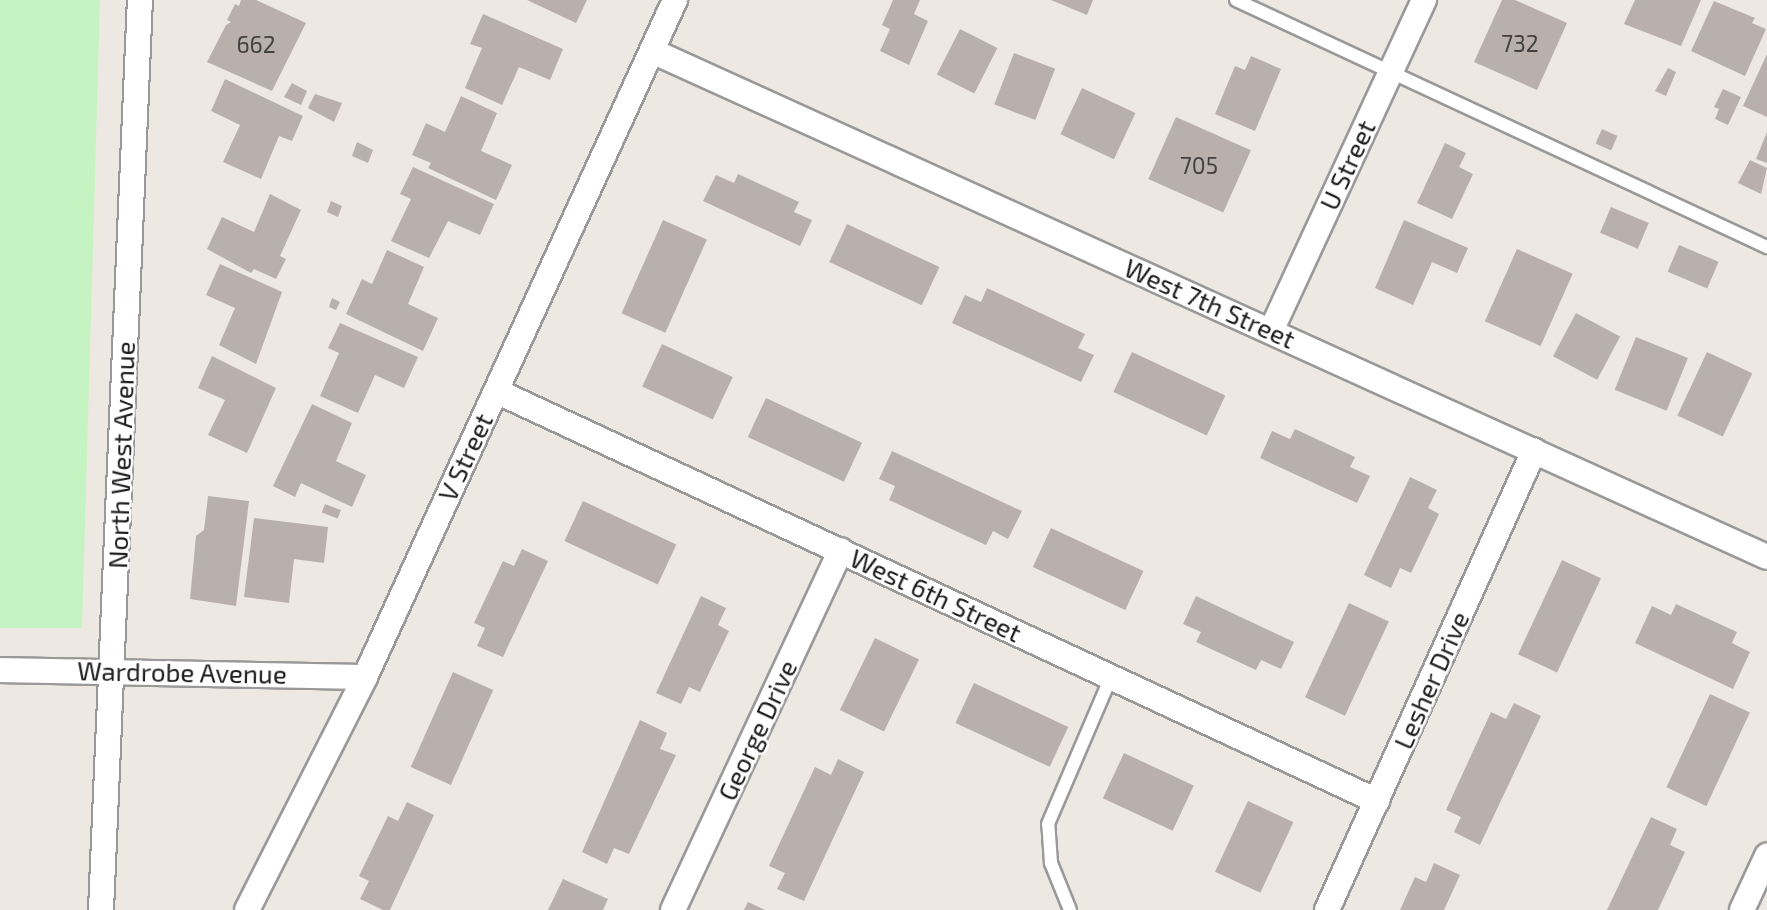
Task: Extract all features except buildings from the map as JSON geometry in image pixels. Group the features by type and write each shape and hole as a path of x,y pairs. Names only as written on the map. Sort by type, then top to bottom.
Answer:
{"street":[{"name":"North West Avenue","path":"101,910 140,0"},
{"name":"V Street","path":"247,910 365,677 675,0"},
{"name":"U Street","path":"1271,331 1424,0"},
{"name":"West 7th Street","path":"652,51 1767,557"},
{"name":"West 6th Street","path":"496,391 1377,801"},
{"name":"Lesher Drive","path":"1327,910 1534,451"},
{"name":"George Drive","path":"673,910 841,550"},
{"name":"Wardrobe Avenue","path":"0,670 112,669 365,677"},
{"path":"1742,910 1767,856"}],"lane":[{"path":"1236,0 1767,247"},
{"path":"1070,910 1051,863 1048,824 1111,677"}],"green space":[{"path":"0,0 100,0 82,628 0,628"}]}
